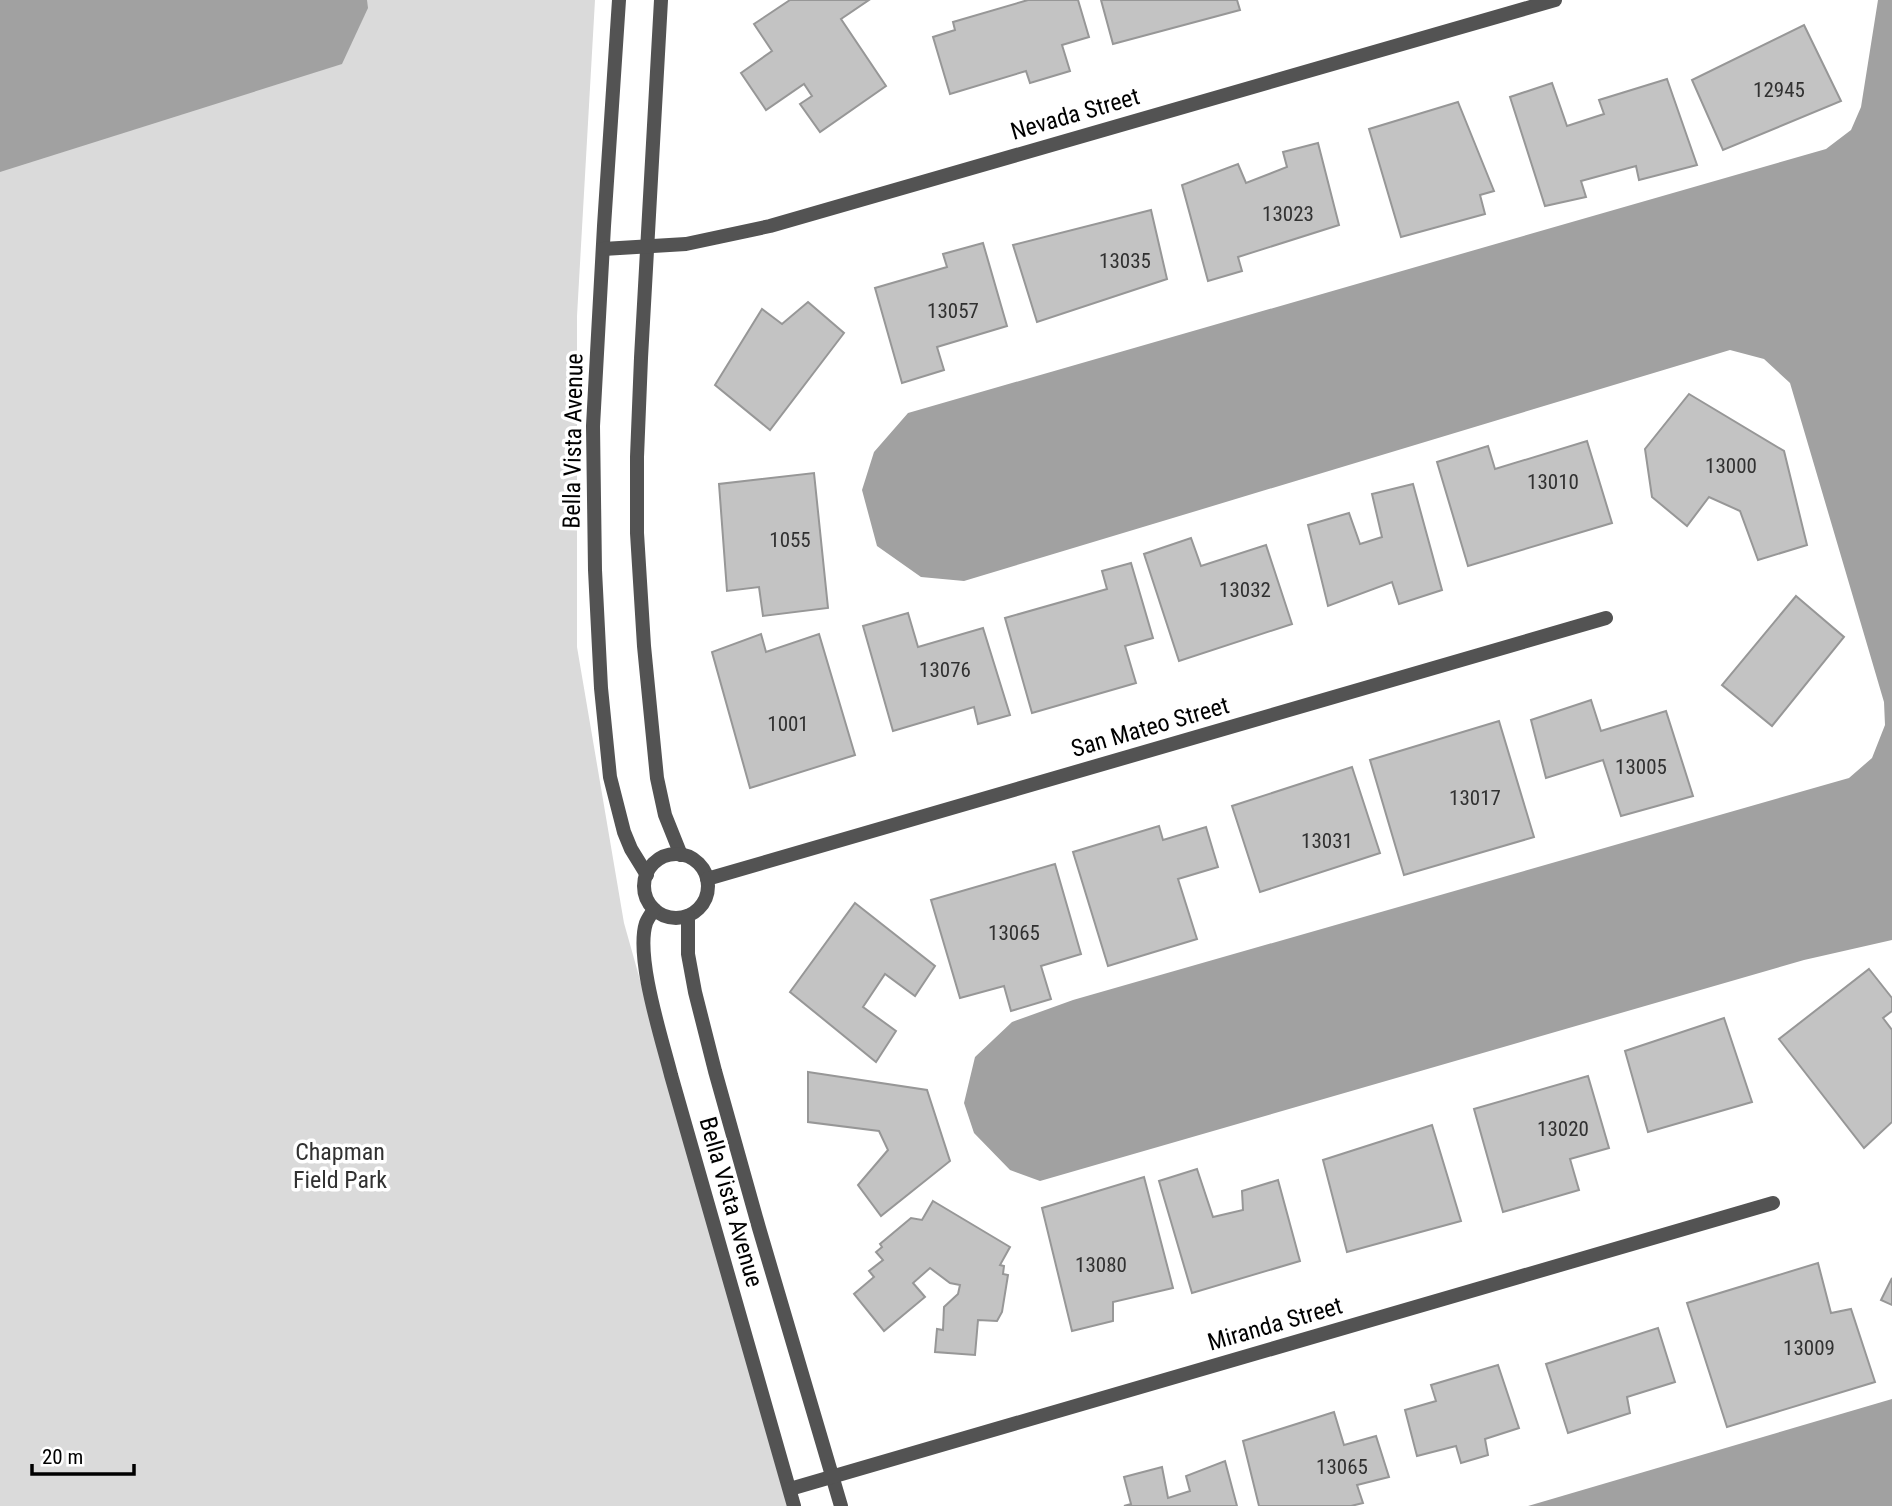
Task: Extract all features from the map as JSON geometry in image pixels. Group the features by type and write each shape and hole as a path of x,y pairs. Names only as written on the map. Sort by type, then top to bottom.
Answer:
{"street":[{"name":"Bella Vista Avenue","path":"619,0 593,459 599,667 610,777 624,832 647,875 645,893 654,909 646,924 644,938 644,957 654,1009 794,1506"},
{"path":"661,0 637,457 638,574 657,778 665,815 681,855"},
{"name":"Nevada Street","path":"603,249 705,241 769,226 1555,0"},
{"name":"San Mateo Street","path":"707,879 1606,618"},
{"path":"647,875 657,861 674,854 691,858 699,864 707,879 706,897 702,905 688,916 670,917 654,909"},
{"name":"Bella Vista Avenue","path":"688,916 687,940 691,970 715,1071 841,1506"},
{"name":"Miranda Street","path":"790,1489 1773,1203"}],"green space":[{"name":"Chapman Field Park","path":"0,0 595,0 577,316 577,647 624,923 788,1506 0,1506"}],"shaded area":[{"path":"0,0 367,0 368,8 342,64 0,172"},
{"path":"1878,0 1892,0 1892,940 1804,960 1040,1181 1010,1170 974,1133 964,1103 975,1057 1012,1022 1073,1000 1849,778 1872,758 1885,725 1884,702 1790,383 1764,359 1730,350 964,581 921,577 877,546 862,490 874,452 908,413 1826,149 1851,130 1861,107"},
{"path":"1892,1399 1892,1506 1528,1506"}],"building":[{"path":"790,0 869,0 841,19 886,86 820,132 800,104 812,96 804,84 766,110 741,73 772,51 754,24"},
{"path":"1028,0 1078,0 1089,37 1062,45 1070,71 1030,83 1026,71 950,94 933,37 955,30 953,22"},
{"path":"1101,0 1237,0 1240,10 1113,44"},
{"path":"1804,25 1841,101 1723,150 1692,80"},
{"path":"1667,79 1697,165 1639,180 1636,166 1581,181 1586,197 1545,206 1510,97 1552,83 1567,126 1604,114 1599,100"},
{"path":"1458,102 1494,191 1480,195 1485,214 1401,237 1369,129"},
{"path":"1318,143 1339,225 1238,257 1242,271 1208,281 1182,185 1238,164 1246,183 1287,167 1283,152"},
{"path":"1151,210 1167,279 1037,322 1013,245"},
{"path":"983,243 1007,326 937,347 944,370 902,383 875,288 947,267 943,254"},
{"path":"808,302 844,333 770,430 715,385 762,309 782,324"},
{"path":"1689,394 1784,451 1807,545 1758,560 1740,511 1709,497 1687,526 1652,497 1645,449"},
{"path":"1587,441 1612,523 1468,566 1437,462 1488,446 1495,469"},
{"path":"814,473 828,608 763,616 759,587 727,591 719,484"},
{"path":"1413,484 1442,590 1399,604 1392,582 1328,606 1308,525 1349,513 1360,544 1382,537 1372,494"},
{"path":"1191,538 1201,566 1266,545 1292,624 1179,661 1144,554"},
{"path":"1131,563 1153,638 1125,646 1136,683 1032,713 1005,618 1107,589 1102,571"},
{"path":"1796,596 1844,637 1772,726 1722,685"},
{"path":"908,613 918,647 983,628 1010,715 978,724 974,707 893,731 863,626"},
{"path":"761,634 766,652 819,634 855,755 750,788 712,652"},
{"path":"1591,700 1601,731 1666,711 1693,796 1621,816 1603,760 1546,778 1531,720"},
{"path":"1499,721 1534,837 1404,875 1370,760"},
{"path":"1352,767 1380,853 1260,892 1232,806"},
{"path":"1159,826 1163,840 1206,827 1218,867 1178,879 1197,939 1108,966 1073,852"},
{"path":"1055,864 1081,954 1041,966 1051,999 1011,1011 1004,986 960,998 931,900"},
{"path":"855,903 935,966 915,996 885,974 863,1007 896,1031 876,1062 790,992"},
{"path":"1869,969 1892,998 1892,1011 1883,1018 1892,1030 1892,1122 1864,1148 1779,1039"},
{"path":"1724,1018 1752,1102 1648,1132 1625,1051"},
{"path":"808,1072 927,1090 950,1161 881,1216 858,1185 888,1150 879,1131 808,1122"},
{"path":"1588,1076 1609,1148 1570,1159 1579,1190 1503,1212 1474,1109"},
{"path":"1432,1125 1461,1221 1347,1252 1323,1160"},
{"path":"1197,1169 1213,1217 1243,1210 1242,1191 1278,1180 1300,1261 1192,1293 1159,1181"},
{"path":"1144,1177 1173,1288 1113,1302 1113,1321 1072,1331 1042,1208"},
{"path":"933,1201 1010,1247 1000,1265 1004,1266 1003,1274 1008,1275 1002,1312 997,1321 978,1320 975,1355 935,1352 937,1329 943,1330 944,1307 958,1294 960,1285 950,1283 930,1268 913,1283 925,1297 884,1331 854,1294 874,1277 869,1271 883,1260 876,1252 882,1247 880,1244 911,1218 922,1220"},
{"path":"1818,1263 1831,1313 1851,1309 1875,1382 1727,1427 1687,1303"},
{"path":"1892,1278 1892,1305 1881,1300"},
{"path":"1658,1328 1675,1382 1627,1397 1630,1413 1568,1433 1546,1364"},
{"path":"1498,1365 1519,1428 1485,1439 1488,1455 1461,1463 1456,1446 1417,1456 1405,1410 1436,1401 1431,1385"},
{"path":"1334,1412 1344,1445 1376,1436 1389,1477 1357,1485 1363,1503 1351,1506 1259,1506 1243,1441"},
{"path":"1225,1461 1237,1506 1124,1506 1131,1504 1124,1477 1162,1467 1168,1498 1190,1491 1186,1476"}]}
